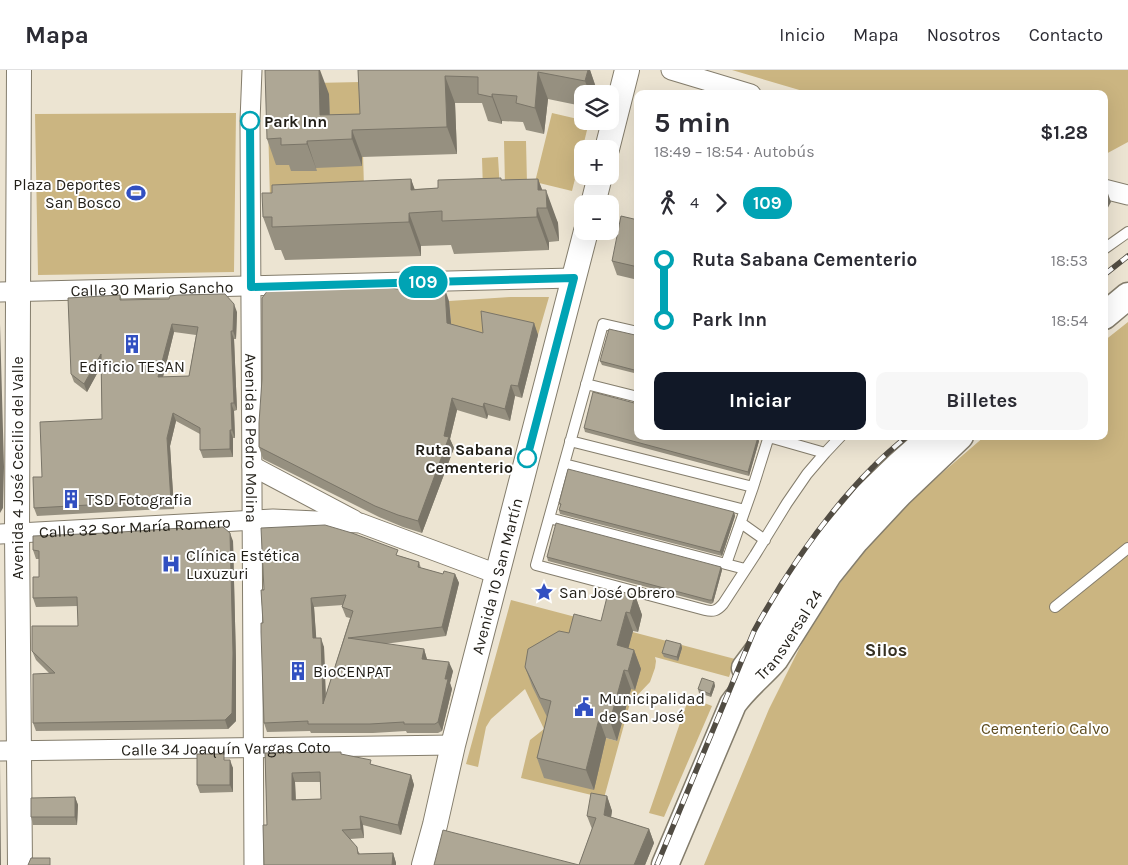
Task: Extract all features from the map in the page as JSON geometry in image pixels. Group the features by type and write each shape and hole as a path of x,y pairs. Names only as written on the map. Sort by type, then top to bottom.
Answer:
{"main road":[{"path":"1117,302 1128,276"},
{"name":"Transversal 24","path":"650,865 721,695 753,659 806,571 822,550 868,495 927,440"},
{"name":"Transversal 24","path":"665,865 733,704 740,694 775,659 828,575 856,540 899,494 956,440"}],"street":[{"name":"Avenida 4 José Cecilio del Valle","path":"19,70 9,292 8,534 9,751 20,865"},
{"name":"Avenida 6 Pedro Molina","path":"252,70 250,121 254,865"},
{"path":"609,140 627,70"},
{"path":"671,70 738,90"},
{"path":"1108,190 1128,195"},
{"name":"Avenida 10 San Martín","path":"424,865 453,745 584,240"},
{"name":"Calle 30 Mario Sancho","path":"9,292 574,278"},
{"name":"Calle 32 Sor María Romero","path":"252,466 360,523 497,574"},
{"name":"Calle 32 Sor María Romero","path":"8,534 272,519 360,523"},
{"name":"Calle 34 Joaquín Vargas Coto","path":"9,751 453,745"}],"lane":[{"path":"1108,246 1128,232"},
{"path":"634,331 603,324 536,565 712,612 718,610 807,474 837,440"},
{"path":"586,384 634,396"},
{"path":"726,564 768,440"},
{"path":"780,440 825,453"},
{"path":"570,441 753,487"},
{"path":"564,464 745,510"},
{"path":"549,518 745,569"},
{"path":"741,523 765,540"},
{"path":"1055,607 1128,548"}],"green space":[{"path":"732,70 1128,70 1128,142 1108,153 1108,90 800,90"},
{"path":"361,82 364,188 270,199 267,84"},
{"name":"Plaza Deportes San Bosco","path":"236,113 234,272 38,275 35,114"},
{"path":"552,113 574,118 574,130 587,130 585,140 574,140 574,183 572,191 535,182"},
{"path":"504,141 526,141 527,184 505,185"},
{"path":"498,157 500,190 483,191 482,158"},
{"path":"510,297 549,297 538,335 487,344 452,334 449,301"},
{"name":"Cementerio Calvo","path":"1128,322 1128,865 704,865 769,709 808,631 840,583 876,537 920,492 980,440 1108,440 1108,338"},
{"path":"511,600 735,659 729,677 655,657 655,668 650,682 630,703 604,798 521,778 530,740 544,729 525,689 491,719 486,727 478,767 466,764","holes":["628,700 624,716 612,714 621,725 617,741 548,718"]},
{"path":"689,697 712,706 664,817 649,813"}],"building":[{"path":"265,70 319,70 320,115 360,114 358,70 588,70 585,81 538,72 535,108 516,103 517,96 492,94 492,97 478,94 478,77 445,76 447,127 352,130 352,139 307,141 307,144 281,145 281,138 267,139"},
{"path":"501,178 501,180 538,179 538,190 546,190 547,208 537,208 537,217 442,221 442,211 409,213 409,222 272,227 272,217 263,217 262,193 272,193 272,185 411,179 411,190 438,188 438,180"},
{"path":"621,216 634,219 634,266 612,261 616,240 619,240"},
{"path":"385,287 397,289 445,289 447,323 483,333 481,311 534,323 518,386 511,385 505,409 484,403 483,407 452,398 444,436 449,437 418,521 375,506 259,447 262,379 262,298 268,290"},
{"path":"225,294 234,304 233,331 231,331 234,403 231,403 232,430 230,430 230,449 200,450 200,428 173,413 167,438 171,502 34,508 33,477 42,477 40,422 102,419 101,354 84,384 71,374 68,298 120,295 120,300 169,299 170,296","holes":["172,324 198,327 189,376 158,377"]},
{"path":"609,329 634,335 634,370 600,361"},
{"path":"593,392 634,403 634,440 757,440 748,472 584,428"},
{"path":"568,469 734,512 720,552 559,510 561,504 559,503"},
{"path":"556,523 721,567 712,600 547,557"},
{"path":"325,525 398,550 396,555 419,562 418,567 443,574 444,571 455,574 442,627 348,638 424,649 422,659 449,662 445,679 448,679 438,722 435,724 404,724 404,722 308,724 308,721 264,723 261,590 264,590 261,528","holes":["346,595 342,607 353,611 323,704 321,638 313,638 311,598"]},
{"path":"223,527 230,533 233,653 232,713 225,720 33,723 33,674 55,673 32,651 32,626 78,626 77,597 33,598 33,577 39,577 39,551 33,550 33,536"},
{"name":"Municipalidad de San José","path":"609,589 635,595 630,613 626,612 617,645 634,650 628,671 624,670 610,721 599,719 586,770 537,758 551,701 540,698 525,667 528,649 559,631 569,633 574,614 601,621"},
{"path":"666,640 681,644 677,657 662,653"},
{"path":"702,678 714,682 710,694 698,689"},
{"path":"341,752 341,754 371,760 370,764 411,775 398,825 360,816 361,829 342,830 357,847 358,854 393,853 392,865 264,865 263,825 267,825 265,753","holes":["320,772 321,799 292,800 292,773"]},
{"path":"197,754 224,754 224,760 230,760 230,785 197,785"},
{"path":"591,793 607,796 604,815 649,829 634,865 579,865 596,818 587,816"},
{"path":"75,797 75,817 31,817 31,798"},
{"path":"443,830 579,865 434,865"},
{"path":"31,858 50,858 50,865 28,865"}],"railway":[{"path":"1108,272 1128,256"},
{"path":"657,865 754,631 766,609 793,566 839,504 877,463 903,440"}],"bus line":[{"name":"109","path":"250,121 251,287 574,278 527,458"}],"place":[{"name":"Park Inn","path":"250,121"},
{"name":"Plaza Deportes San Bosco","path":"136,193"},
{"name":"Edificio TESAN","path":"132,344"},
{"name":"Ruta Sabana Cementerio","path":"527,458"},
{"name":"TSD Fotografia","path":"71,499"},
{"name":"Clínica Estética Luxuzuri","path":"171,564"},
{"name":"San José Obrero","path":"544,592"},
{"name":"BioCENPAT","path":"298,671"},
{"name":"Municipalidad de San José","path":"584,707"}],"district":[{"name":"Silos","path":"886,650"}]}
